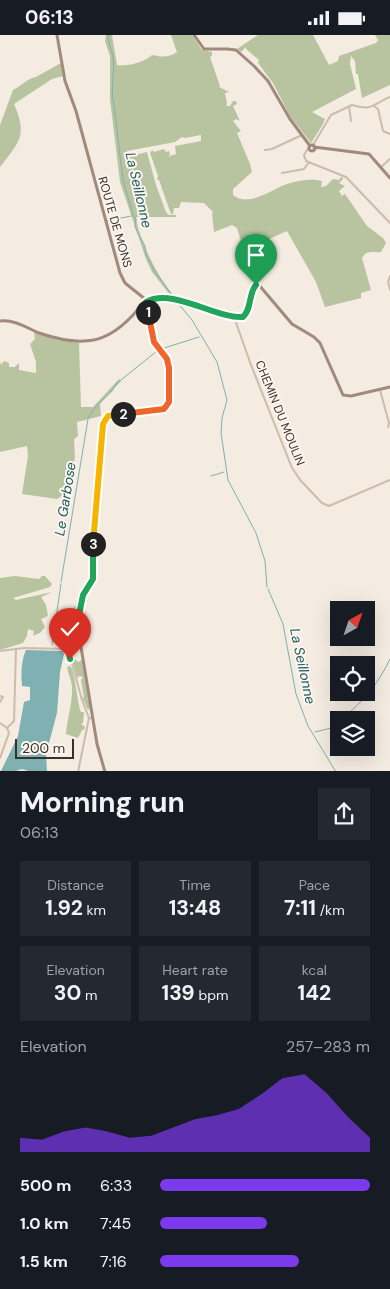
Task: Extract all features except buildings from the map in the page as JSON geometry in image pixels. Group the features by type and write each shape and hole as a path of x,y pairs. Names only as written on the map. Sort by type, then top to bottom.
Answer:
{"street":[{"name":"ROUTE DE MONS","path":"57,35 63,60 65,81 76,111 120,273 125,283 146,302"},
{"path":"194,35 204,49 236,51 254,66 268,81 302,135 312,147 368,153 390,178"},
{"path":"390,97 374,106 361,109 354,105 349,106 331,115 312,147 304,153 304,158 309,162 346,177 390,223"},
{"path":"379,104 378,108 383,131 390,134"},
{"path":"349,106 351,121"},
{"path":"374,106 378,108"},
{"path":"265,150 272,149 302,135"},
{"path":"381,167 390,159"},
{"path":"282,173 304,169 309,162"},
{"path":"390,276 388,282 390,290"},
{"path":"0,321 11,321 57,338 90,341 103,338 116,330 146,302 157,299 181,301 240,317 246,315 252,290 256,285 261,285 292,324 311,335 320,343 341,393 349,396 390,387"},
{"path":"105,771 91,718 79,617 83,595 93,579 95,509 103,422 112,415 164,409 169,402 169,368 167,359 154,342 146,302"},
{"name":"CHEMIN DU MOULIN","path":"234,316 253,372 292,468 301,481 327,506 390,480"},
{"path":"380,389 389,423 388,427"},
{"path":"78,771 91,718 82,700 67,649 73,625 79,617"},
{"path":"73,625 79,624"},
{"path":"0,651 24,648 67,649"},
{"path":"7,729 14,721 16,649"},
{"path":"0,696 3,697 0,702"},
{"path":"0,723 7,729 8,735 0,757"}],"green space":[{"path":"106,35 112,35 117,65 135,63 145,60 152,55 164,57 174,54 177,52 171,35 192,35 202,50 212,52 210,57 219,87 229,92 225,93 226,106 230,106 233,101 236,101 237,104 233,106 240,121 236,119 233,121 241,131 237,133 252,172 233,189 233,195 239,198 253,199 287,184 314,180 322,181 321,187 326,186 333,179 339,180 342,176 343,179 339,183 345,186 339,191 342,196 345,194 367,226 383,238 386,243 381,252 368,252 362,258 371,290 361,293 361,298 325,307 316,282 287,231 262,242 243,247 237,228 232,225 214,232 213,212 204,203 181,202 179,208 174,208 173,214 171,214 159,180 157,180 158,176 150,153 152,150 154,152 164,149 166,152 169,151 170,155 167,157 176,154 175,146 201,141 201,135 182,137 175,142 127,151 127,157 147,152 166,212 169,215 176,215 176,217 136,217 145,248 163,282 176,298 170,298 170,295 152,272 146,259 120,182 110,99 110,56 105,41"},
{"path":"258,35 313,35 329,65 338,61 339,56 376,43 378,40 375,35 390,35 390,85 362,98 355,61 351,56 350,64 356,89 312,112 325,119 311,143 290,116 273,83 258,63 259,60 246,47 241,52 237,49"},
{"path":"61,63 63,76 52,79 14,104 21,131 16,145 0,167 0,125 13,90"},
{"path":"34,332 54,339 79,343 81,407 93,407 119,379 121,381 100,404 101,416 77,422 78,436 74,439 75,457 66,499 63,495 57,499 22,494 28,456 27,446 0,452 0,361 1,365 4,361 9,363 9,367 15,367 19,363 19,370 36,373 36,362 30,344 35,339"},
{"path":"15,576 39,579 45,576 52,584 50,587 13,598 16,600 52,592 41,597 46,605 48,616 41,619 45,627 40,633 33,636 34,631 28,629 23,643 0,650 0,578"},
{"path":"79,597 80,600 69,627 67,644 63,644 60,640 63,624 68,621"},
{"path":"73,643 75,659 78,662 82,660 90,708 88,710 82,697 84,698 81,680 83,677 77,678 71,656 70,644"},
{"path":"70,666 81,712 84,712 83,723 81,724 85,727 78,738 66,734 72,692 72,683 67,667"}],"water":[{"path":"26,650 62,651 64,654 60,672 57,713 46,754 47,771 28,771 22,769 1,771 18,736 24,702 30,700 30,687 22,686 23,659"}],"waterway":[{"name":"La Seillonne","path":"108,35 113,57 113,94 124,184 133,216 136,218 135,227 145,246 146,254 154,270 174,298"},
{"path":"107,221 131,216"},
{"name":"La Seillonne","path":"176,301 192,320 217,362 227,400 222,418 221,433 228,480 256,533 265,561 267,587"},
{"name":"Le Garbose","path":"161,349 199,337"},
{"name":"Le Garbose","path":"88,418 116,384 157,351"},
{"name":"Le Garbose","path":"61,582 88,419"},
{"path":"211,476 224,472"},
{"name":"Le Garbose","path":"52,645 61,584"},
{"name":"La Seillonne","path":"268,589 283,624 296,694 308,726 335,771"},
{"path":"351,711 369,692 390,659"},
{"path":"315,732 330,728"}],"route":[{"path":"70,659 68,649 71,633 79,615 83,595 92,584 93,579 95,509 103,422 108,416 112,415 164,409 169,402 170,380 167,359 154,342 146,302 157,299 188,302 240,317 247,313 251,292 256,285"}]}
